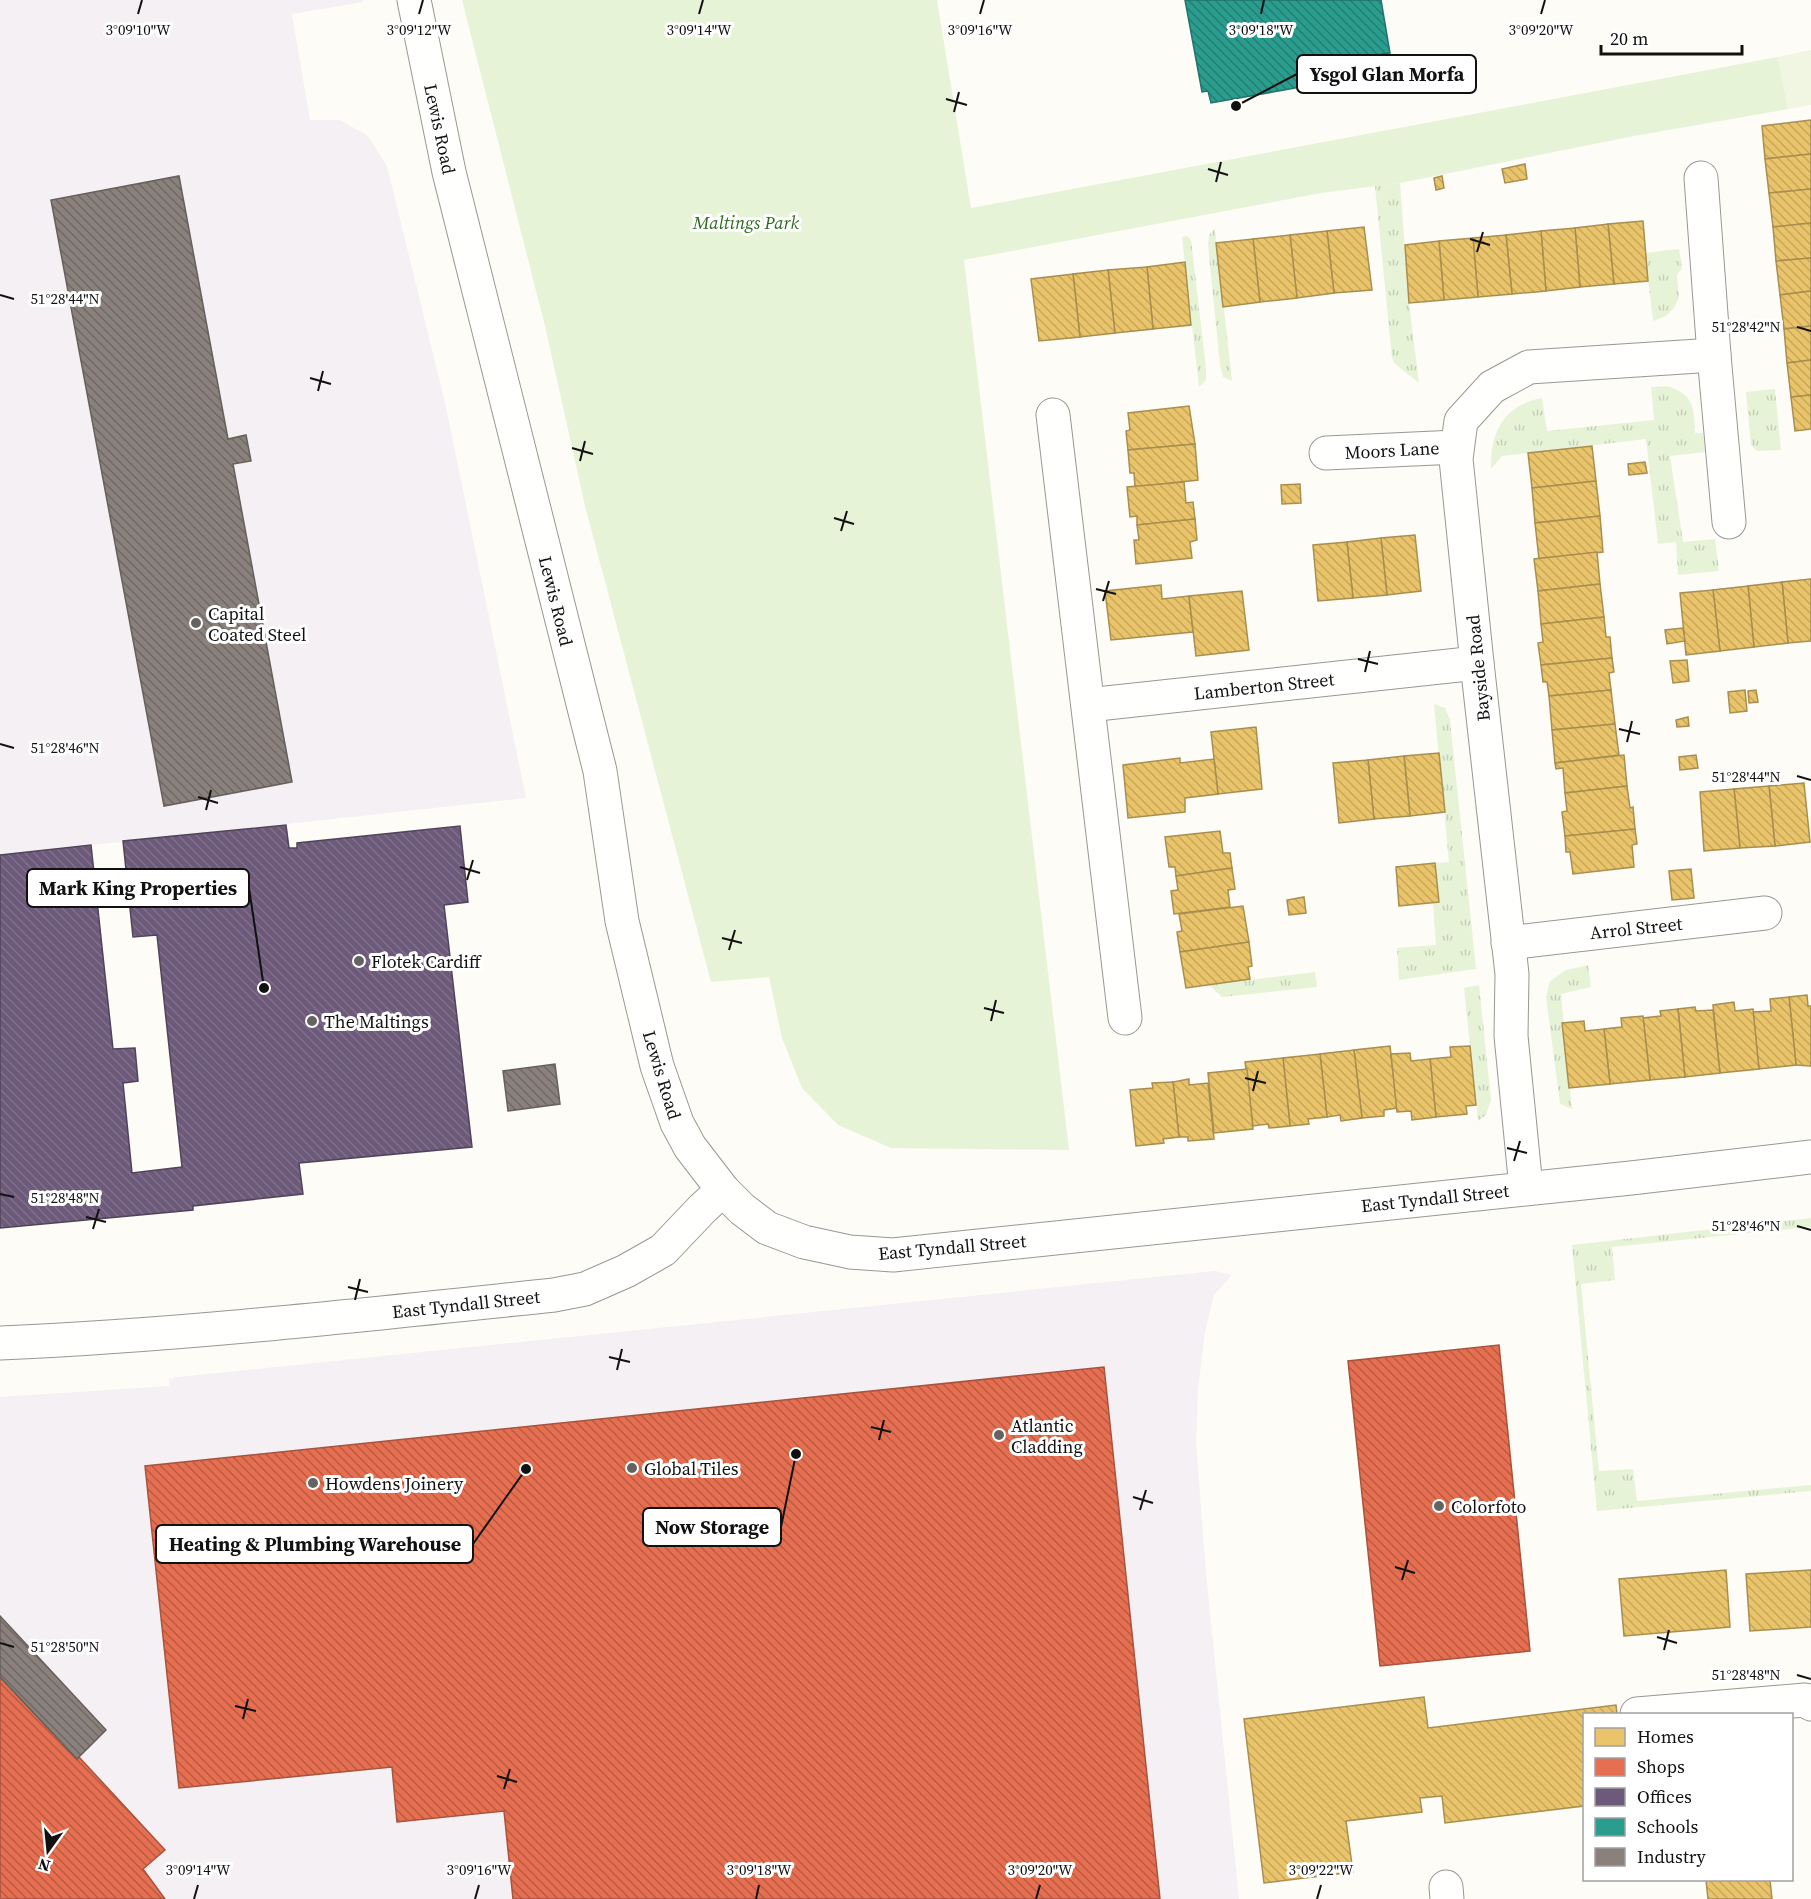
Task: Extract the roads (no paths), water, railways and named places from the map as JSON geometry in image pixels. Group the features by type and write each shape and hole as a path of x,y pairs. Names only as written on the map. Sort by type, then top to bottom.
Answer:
{"street":[{"name":"Lewis Road","path":"414,0 449,172 600,771 622,921 649,1037 676,1123 690,1147 723,1190"},
{"path":"1701,178 1729,522"},
{"name":"Bayside Road","path":"1526,1188 1511,1036 1512,974 1456,459 1461,421 1492,387 1529,367 1714,355"},
{"path":"1053,415 1125,1018"},
{"name":"Moors Lane","path":"1326,453 1457,447"},
{"name":"Lamberton Street","path":"1088,705 1477,663"},
{"name":"Arrol Street","path":"1508,943 1765,913"},
{"name":"East Tyndall Street","path":"0,1343 87,1339 251,1326 554,1295 585,1289 626,1271 663,1250 723,1190 742,1209 767,1228 804,1242 850,1252 893,1255 1811,1157"},
{"path":"1648,1713 1805,1700 1811,1704"}],"place":[{"name":"Ysgol Glan Morfa","path":"1236,106"},
{"name":"Capital Coated Steel","path":"196,623"},
{"name":"Flotek Cardiff","path":"359,961"},
{"name":"Mark King Properties","path":"264,988"},
{"name":"The Maltings","path":"312,1021"},
{"name":"Atlantic Cladding","path":"999,1435"},
{"name":"Now Storage","path":"796,1454"},
{"name":"Global Tiles","path":"632,1468"},
{"name":"Heating & Plumbing Warehouse","path":"526,1469"},
{"name":"Howdens Joinery","path":"313,1483"},
{"name":"Colorfoto","path":"1439,1506"}],"park label":[{"name":"Maltings Park","path":"746,222"}]}
